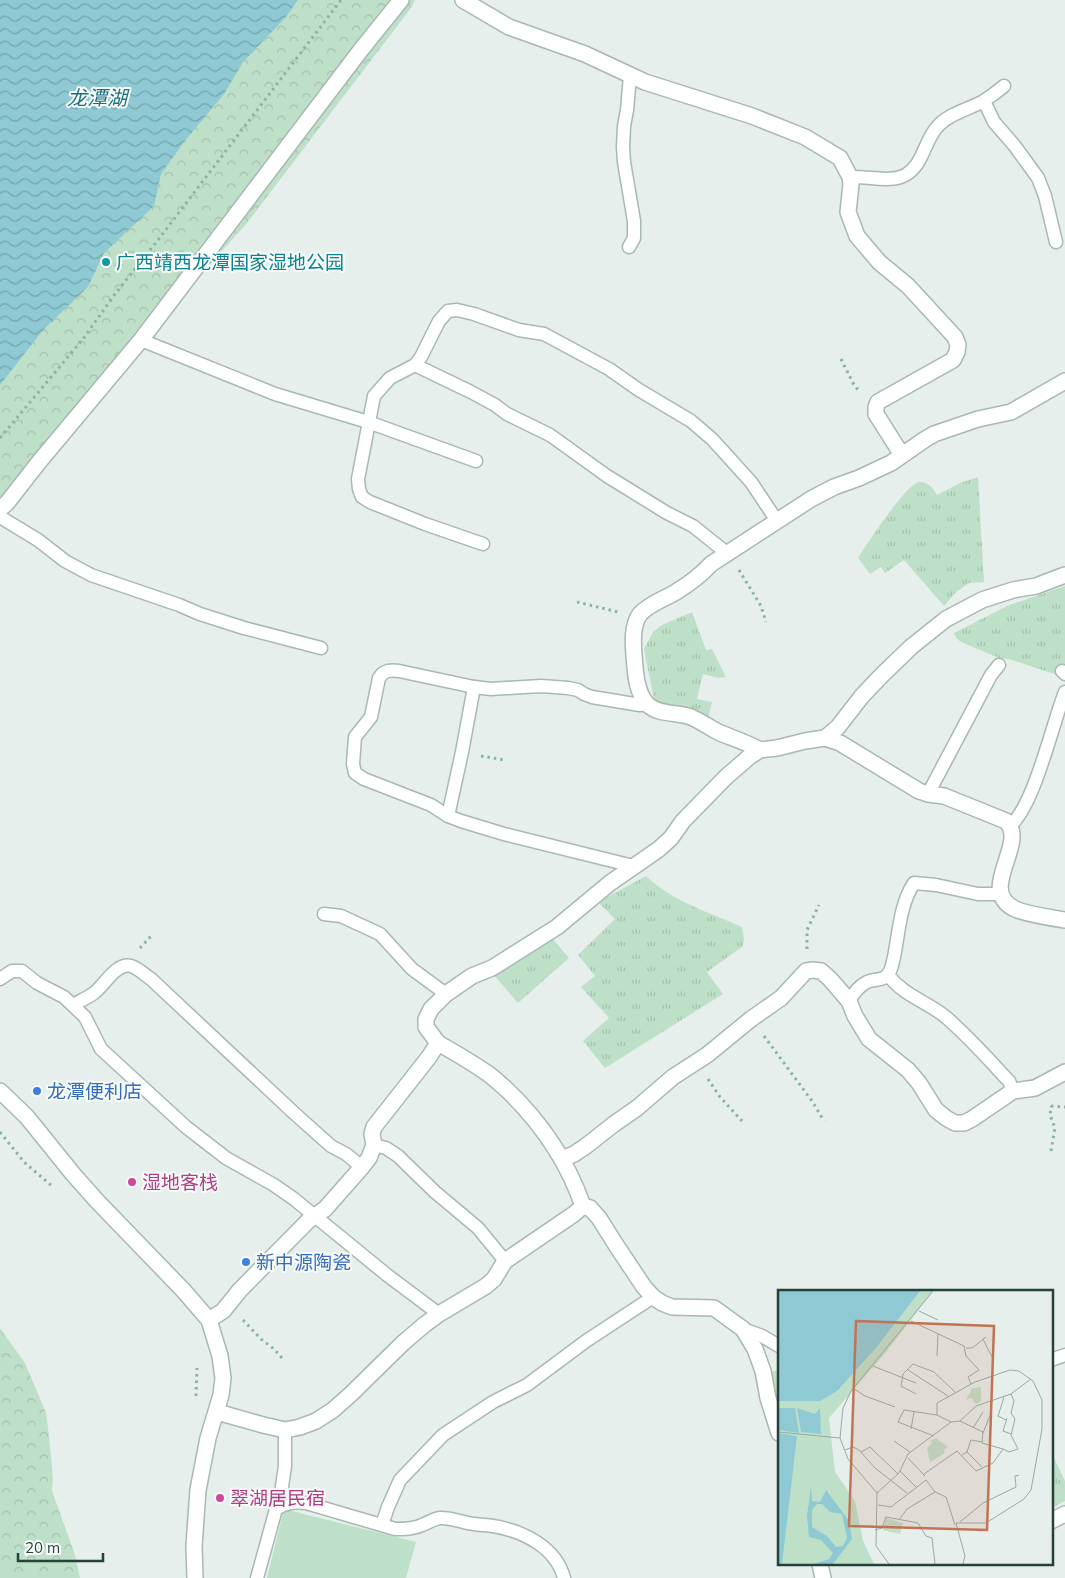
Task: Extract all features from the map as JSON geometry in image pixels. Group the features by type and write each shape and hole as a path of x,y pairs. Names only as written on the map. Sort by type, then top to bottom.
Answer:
{"street":[{"path":"0,509 7,503 45,454 141,340 360,51 401,0"},
{"path":"463,0 509,27 585,54 630,76 752,116 805,137 840,158 850,177 848,212 857,236 879,262 894,272 924,302 955,337 958,345 953,360 878,402 876,414 902,455"},
{"path":"760,750 716,731 691,717 680,713 653,709 646,704 639,687 634,654 634,626 638,617 644,610 701,575 712,564 793,510 834,486 859,478 891,463 934,434 978,419 1011,412 1065,381"},
{"path":"825,738 838,727 862,696 882,675 911,648 946,620 982,600 1013,590 1036,586 1065,575"},
{"path":"583,1206 571,1174 539,1125 517,1099 489,1074 438,1043 426,1027 426,1019 431,1010 446,994 472,976 492,968 557,927 610,883 659,849 671,838 683,821 726,777 760,750 825,738 840,743 906,784 928,794 944,796 962,802 1006,820 1011,825 1013,833 1008,859 1002,872 1001,894 1006,902 1015,909 1065,920"},
{"path":"562,1159 580,1150 637,1108 673,1077 707,1055 780,998 806,972 813,970 821,971 849,1002 869,1039 908,1070 919,1083 936,1110 955,1123 964,1123 1013,1091 1035,1088 1065,1072"},
{"path":"209,1320 224,1311 230,1302 302,1227 325,1209 370,1158 374,1145 372,1134 374,1127 438,1043"},
{"path":"0,1091 28,1117 97,1201 183,1290 209,1320 220,1356 223,1378 208,1438 198,1490 194,1546 195,1578"},
{"path":"216,1412 286,1430 300,1428 316,1421 333,1410 368,1379 403,1343 439,1314 486,1286 494,1279 505,1261 583,1206"},
{"path":"583,1206 590,1208 599,1218 653,1297 672,1307 714,1308 743,1329 755,1349 763,1371 768,1398 778,1430"},
{"path":"1052,1520 1065,1514"}],"lane":[{"path":"629,247 634,238 634,221 623,147 630,76"},
{"path":"850,177 881,180 902,178 911,172 919,162 938,125 948,118 984,101 1004,86"},
{"path":"984,101 994,122 1014,145 1038,178 1045,196 1056,242"},
{"path":"483,544 384,509 362,497 359,489 358,479 374,396 390,378 415,365 438,321 448,311 457,310 474,314 519,330 544,334 609,369 639,390 691,421 734,461 762,496 777,521"},
{"path":"141,340 275,394 368,422 476,461"},
{"path":"415,365 471,392 508,414 550,435 607,476 667,513 693,526 728,554"},
{"path":"0,517 38,540 65,561 91,575 244,628 321,648"},
{"path":"928,794 991,675 999,665"},
{"path":"633,866 504,834 448,816 431,805 364,778 355,773 353,764 355,738 371,717 382,672 390,670 490,690 555,687 578,690 592,697 640,705 646,704"},
{"path":"448,816 474,687"},
{"path":"1011,825 1021,812 1030,794 1065,692"},
{"path":"849,1002 854,992 861,986 867,982 883,980 891,970 899,925 907,897 914,883 936,885 978,894 1001,894"},
{"path":"324,914 342,916 380,934 412,969 446,994"},
{"path":"73,1005 95,992 122,966 137,969 157,984 331,1146 346,1154 362,1167"},
{"path":"0,980 12,972 22,971 37,983 54,991 73,1005 85,1017 101,1049 186,1127 226,1158 274,1185 316,1216 387,1275 439,1314"},
{"path":"888,975 902,991 929,1005 947,1018 1009,1081 1013,1091"},
{"path":"374,1145 386,1148 398,1156 435,1192 478,1228 505,1261"},
{"path":"382,1525 400,1480 443,1435 493,1402 527,1385 586,1341 653,1297"},
{"path":"743,1329 762,1336 778,1345"},
{"path":"1052,1360 1065,1355"},
{"path":"284,1504 282,1486 285,1466 286,1430"},
{"path":"257,1578 276,1509 284,1504 306,1502 396,1529 409,1529 441,1518 512,1531 528,1537 548,1552 556,1560 564,1578"}],"path":[{"path":"0,438 82,339 341,0"},
{"path":"841,359 854,385 876,408"},
{"path":"728,554 761,606 766,622"},
{"path":"577,602 638,617"},
{"path":"813,970 807,954 806,936 810,921 819,905"},
{"path":"751,1019 808,1094 824,1121"},
{"path":"698,1060 720,1097 742,1121"},
{"path":"1051,1106 1050,1115 1055,1128 1051,1151"},
{"path":"0,1132 24,1162 56,1190"},
{"path":"230,1302 261,1339 282,1358"},
{"path":"195,1405 198,1378 197,1360"}],"green space":[{"name":"广西靖西龙潭国家湿地公园","path":"0,0 415,0 411,8 247,223 0,505"},
{"path":"978,477 984,582 969,583 956,592 944,606 904,560 885,573 881,567 870,574 858,558 887,516 913,485 919,482 928,484 937,495 960,483"},
{"path":"1065,586 1065,667 1057,671 1057,675 1009,659 999,658 961,642 956,638 954,633 1009,605"},
{"path":"692,612 706,650 712,649 726,677 719,678 703,674 697,699 712,702 707,723 663,705 654,699 644,649 653,632 662,625"},
{"path":"646,876 680,900 742,927 743,946 707,972 723,994 605,1068 583,1041 609,1018 581,987 595,976 578,955 615,919 598,902"},
{"path":"551,937 569,958 518,1003 493,974 531,953"},
{"path":"0,1328 25,1363 46,1413 53,1479 52,1491 75,1555 80,1578 0,1578"},
{"path":"778,1370 778,1402 776,1403 769,1380 771,1372"},
{"path":"1052,1454 1065,1481 1065,1501 1052,1508"},
{"path":"284,1509 416,1542 406,1578 267,1578"}],"water":[{"name":"龙潭湖","path":"0,0 298,0 286,17 243,62 224,94 184,142 161,174 154,206 104,253 88,287 43,330 0,385"}],"place":[{"name":"广西靖西龙潭国家湿地公园","path":"106,262"},
{"name":"龙潭便利店","path":"37,1091"},
{"name":"湿地客栈","path":"132,1182"},
{"name":"新中源陶瓷","path":"246,1262"},
{"name":"翠湖居民宿","path":"220,1498"}]}
